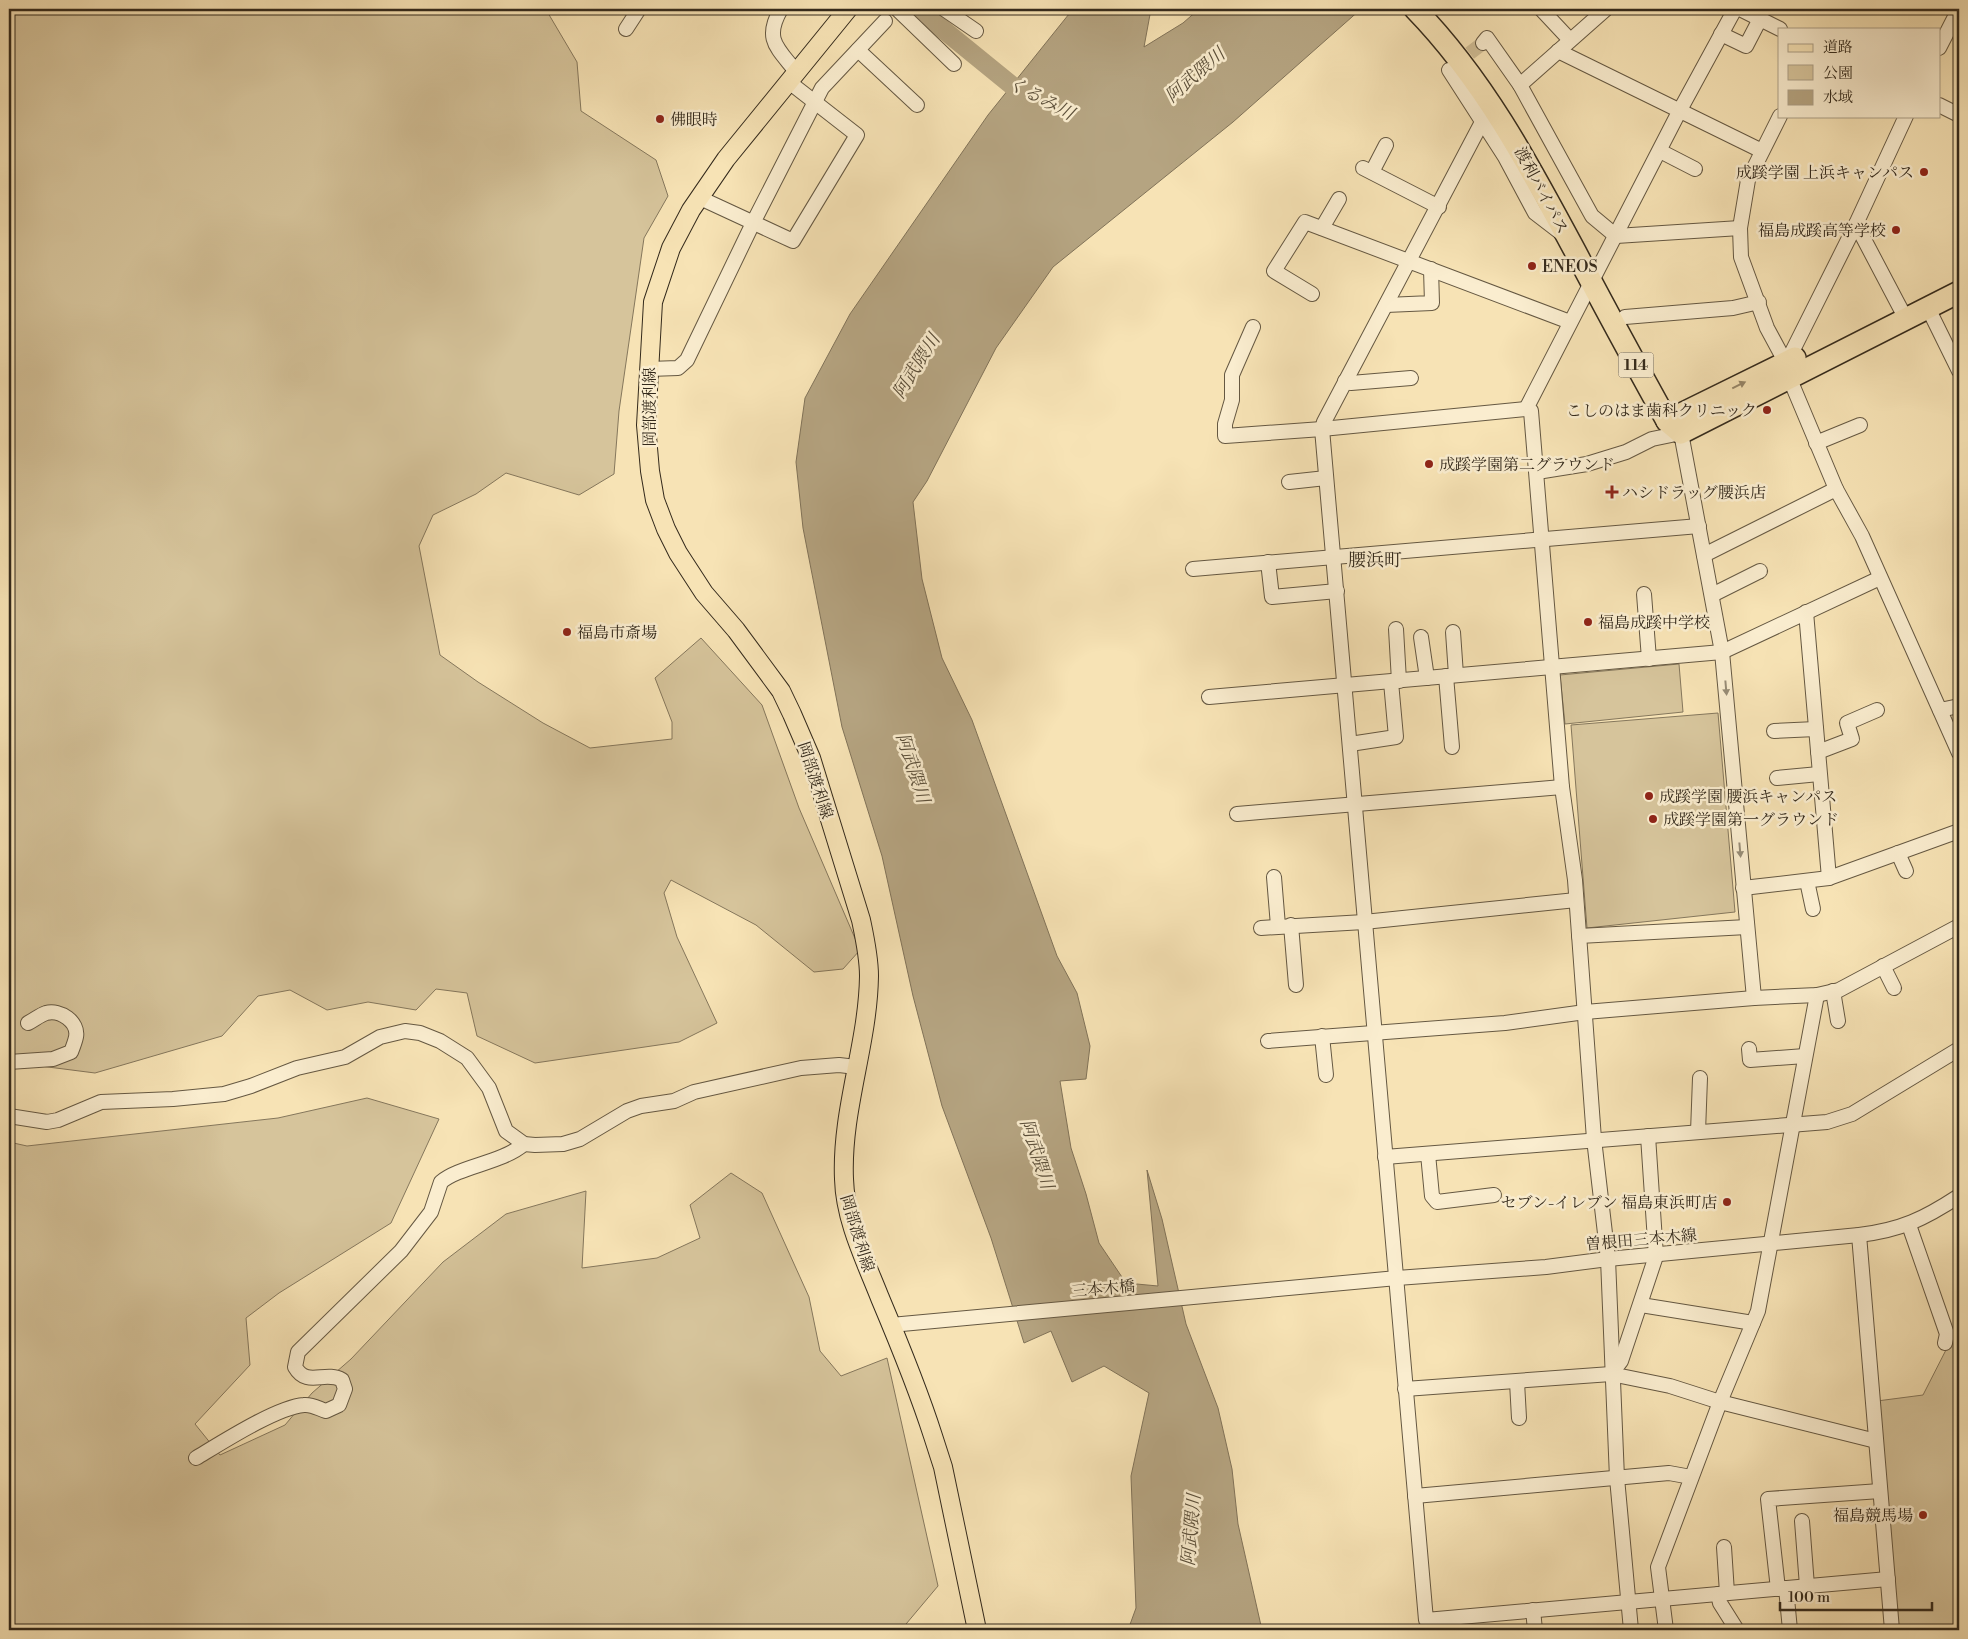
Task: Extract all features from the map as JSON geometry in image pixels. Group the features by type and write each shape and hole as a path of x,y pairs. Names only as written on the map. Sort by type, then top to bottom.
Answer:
{"highway":[{"name":"渡利バイパス","path":"1415,9 1435,18 1463,43 1509,106 1544,164 1595,276 1676,423"},
{"name":"渡利バイパス","path":"1435,18 1529,164 1568,238 1624,317 1676,423"},
{"path":"1676,423 1786,364 1903,313 1959,278"},
{"path":"1903,313 1928,308 1959,292"}],"main road":[{"name":"岡部渡利線","path":"848,9 726,158 691,210 671,248 660,276 653,302 646,425 650,471 655,500 683,561 704,593 736,630 781,691 811,758 862,920 868,950 869,976 864,1025 848,1105 844,1147 845,1195 859,1246 928,1419 943,1467 977,1630"}],"street":[{"path":"626,29 639,9"},
{"path":"700,198 793,240 857,135 814,104 793,78 776,46 772,32 771,25 781,9"},
{"path":"897,9 954,64"},
{"path":"944,9 976,31"},
{"path":"1542,9 1570,40"},
{"path":"1520,85 1606,9"},
{"path":"1526,409 1680,110 1735,9"},
{"path":"1740,9 1778,28"},
{"path":"1940,46 1959,9"},
{"path":"1722,34 1746,46 1760,19"},
{"path":"649,369 678,368 687,360 753,223 822,88 885,21"},
{"path":"1483,43 1488,38 1520,85 1592,216 1616,236 1740,228"},
{"path":"858,50 917,106"},
{"path":"1558,51 1762,151"},
{"path":"1449,70 1505,157 1535,213 1568,238"},
{"path":"1940,106 1959,115"},
{"path":"1779,118 1748,180 1740,228 1741,256 1767,328 1786,364 1836,490 1862,536 1940,710 1956,737 1959,753"},
{"path":"1786,364 1856,224 1905,118"},
{"path":"1482,122 1411,261 1345,381 1322,429 1346,684 1364,922 1426,1620 1888,1580"},
{"path":"1386,145 1367,170 1439,207"},
{"path":"1660,151 1695,170"},
{"path":"1322,228 1338,199"},
{"path":"1312,294 1274,271 1305,222 1570,322"},
{"path":"1856,224 1903,313"},
{"path":"1386,305 1432,303 1431,269"},
{"path":"1624,317 1733,308 1759,302"},
{"path":"1928,308 1959,370"},
{"path":"1253,327 1232,375 1232,400 1225,424 1225,436 1322,429 1526,409 1531,411 1551,669 1562,787 1576,900 1594,1139 1608,1258 1611,1374 1617,1478 1631,1630"},
{"path":"1345,381 1351,383 1411,378"},
{"path":"1537,472 1587,464 1626,452 1652,439 1676,423 1699,526 1722,652 1754,998"},
{"path":"1816,443 1860,425"},
{"path":"1289,482 1326,478"},
{"path":"1704,555 1836,490"},
{"path":"1193,569 1699,526"},
{"path":"1268,562 1272,597 1336,591"},
{"path":"1712,595 1760,571"},
{"path":"1209,697 1346,684 1551,669 1722,652 1880,578"},
{"path":"1644,594 1649,659"},
{"path":"1806,612 1829,878"},
{"path":"1350,744 1396,737 1396,629"},
{"path":"1452,747 1451,676 1453,632"},
{"path":"1422,637 1427,678"},
{"path":"1940,710 1959,706"},
{"path":"1818,752 1852,738 1847,722 1877,710"},
{"path":"1774,731 1816,729"},
{"path":"1777,778 1820,774"},
{"path":"1237,814 1562,787"},
{"path":"1743,888 1829,878 1959,830"},
{"path":"1898,853 1906,871"},
{"path":"1274,877 1296,985"},
{"path":"1807,881 1813,909"},
{"path":"1261,928 1364,922 1576,900"},
{"path":"1268,1041 1505,1023 1584,1012 1754,998 1817,995 1833,991 1959,926"},
{"path":"1579,936 1747,927"},
{"path":"1883,966 1894,988"},
{"path":"1833,991 1838,1021"},
{"path":"1666,1630 1658,1567 1691,1476 1758,1311 1817,995"},
{"path":"9,1062 53,1059 70,1052 77,1035 74,1024 68,1018 55,1013 47,1013 28,1023"},
{"path":"9,1116 47,1122 58,1120 101,1102 173,1099 224,1094 252,1086 297,1068 346,1057 380,1037 410,1031 440,1041 467,1058 489,1088 506,1131 524,1144"},
{"path":"1322,1036 1326,1074"},
{"path":"1749,1049 1750,1060 1805,1056"},
{"path":"1385,1157 1827,1122 1852,1114 1959,1049"},
{"path":"196,1458 265,1419 296,1407 312,1406 326,1411 338,1405 346,1390 342,1380 335,1376 310,1379 303,1376 295,1367 298,1352 401,1251 431,1212 441,1182 497,1159 524,1144 563,1144 575,1141 596,1131 618,1115 637,1107 674,1101 694,1092 751,1078 810,1067 839,1065 856,1068"},
{"path":"1698,1132 1700,1078"},
{"path":"1611,1374 1621,1361 1656,1256 1648,1136"},
{"path":"1428,1154 1432,1196 1437,1202 1494,1195"},
{"name":"曽根田三本木線","path":"1318,1286 1546,1267 1608,1258 1656,1256 1886,1232 1909,1225 1959,1196"},
{"path":"1909,1225 1947,1334 1945,1343"},
{"path":"1859,1235 1892,1630"},
{"name":"三本木橋","path":"891,1325 1318,1286"},
{"path":"1641,1305 1753,1323"},
{"path":"1405,1389 1611,1374 1670,1386 1720,1402 1876,1441"},
{"path":"1517,1382 1519,1418"},
{"path":"1415,1496 1669,1474 1691,1476"},
{"path":"1790,1630 1768,1499 1880,1491"},
{"path":"1802,1521 1807,1586"},
{"path":"1724,1548 1723,1593 1720,1603 1737,1630"},
{"path":"1533,1610 1535,1630"}],"green space":[{"path":"9,9 544,9 548,13 577,62 581,111 656,160 668,196 644,238 619,411 614,474 579,495 506,473 476,494 433,515 419,546 440,655 478,682 543,723 590,748 672,739 672,722 655,678 701,638 762,705 799,808 860,950 843,969 814,972 756,925 671,880 664,893 677,937 717,1023 679,1042 535,1063 477,1036 467,993 436,989 416,1010 368,1002 327,1010 290,990 258,996 222,1036 95,1073 9,1062"},
{"path":"1679,664 1683,712 1565,724 1560,675"},
{"name":"成蹊学園第一グラウンド","path":"1718,713 1735,912 1587,928 1571,725"},
{"path":"367,1098 439,1119 391,1223 279,1293 246,1318 250,1365 195,1424 220,1455 285,1425 312,1393 351,1359 443,1262 506,1214 586,1191 582,1268 657,1258 700,1238 690,1205 731,1173 762,1193 809,1297 820,1351 841,1376 887,1358 938,1586 901,1630 9,1630 9,1142 27,1146 278,1118"},
{"name":"福島競馬場","path":"1959,1331 1959,1630 1898,1630 1877,1401 1923,1395 1949,1344"}],"water":[{"name":"阿武隈川","path":"1073,9 1151,9 1144,47 1183,23 1199,9 1361,9 1233,122 1053,267 996,348 927,481 913,502 922,579 942,658 972,720 1057,956 1077,993 1090,1046 1086,1079 1060,1081 1071,1148 1099,1243 1126,1283 1158,1286 1147,1170 1162,1219 1186,1324 1218,1408 1232,1469 1238,1524 1262,1630 1128,1630 1136,1608 1131,1476 1149,1393 1104,1366 1072,1382 1051,1331 1024,1343 991,1238 942,1106 913,996 882,856 842,727 803,528 796,462 805,398 850,314 988,115"}],"waterway":[{"name":"くるみ川","path":"918,9 1015,88 1034,97"}],"tunnel":[{"path":"1453,66 1483,43"}],"place":[{"name":"佛眼時","path":"660,119"},
{"name":"成蹊学園 上浜キャンパス","path":"1924,172"},
{"name":"福島成蹊高等学校","path":"1896,230"},
{"name":"ENEOS","path":"1532,266"},
{"name":"こしのはま歯科クリニック","path":"1767,410"},
{"name":"成蹊学園第二グラウンド","path":"1429,464"},
{"name":"ハシドラッグ腰浜店","path":"1612,492"},
{"name":"福島成蹊中学校","path":"1588,622"},
{"name":"福島市斎場","path":"567,632"},
{"name":"成蹊学園 腰浜キャンパス","path":"1649,796"},
{"name":"成蹊学園第一グラウンド","path":"1653,819"},
{"name":"セブン-イレブン 福島東浜町店","path":"1727,1202"},
{"name":"福島競馬場","path":"1923,1515"}],"district":[{"name":"腰浜町","path":"1375,560"}]}
